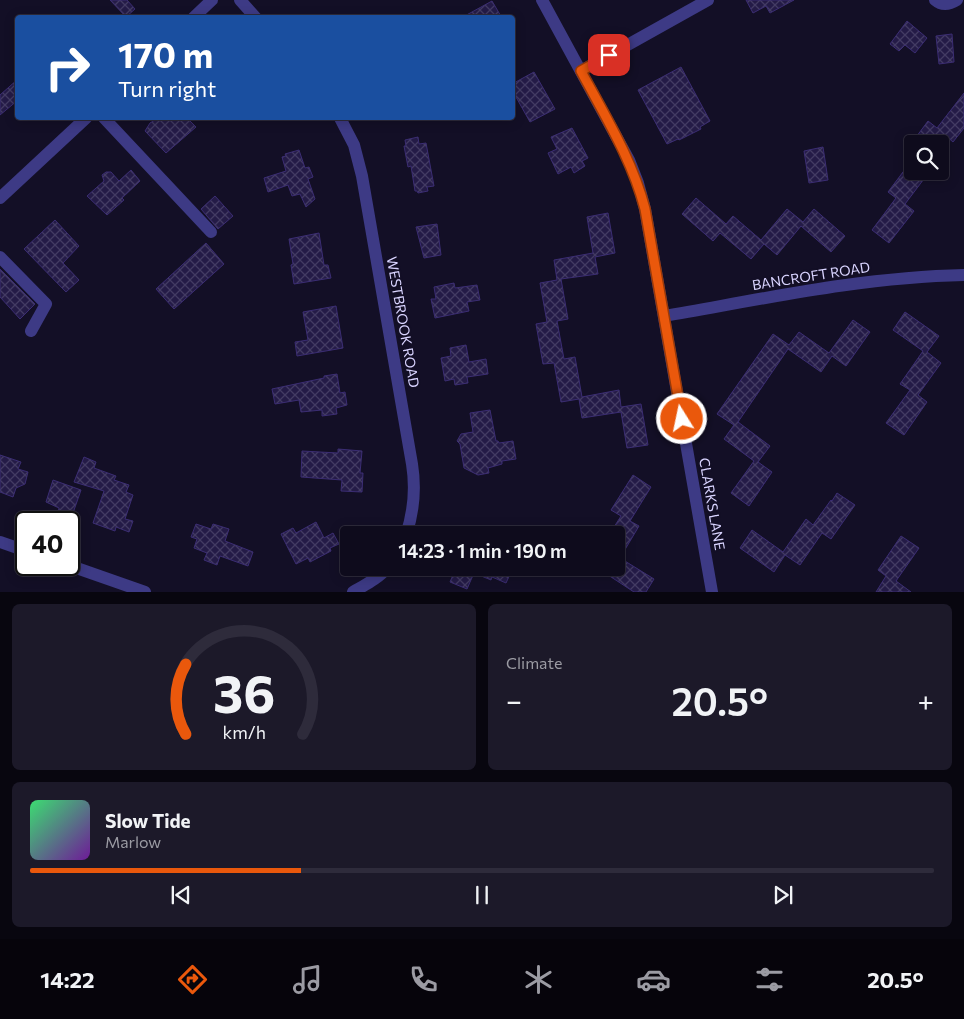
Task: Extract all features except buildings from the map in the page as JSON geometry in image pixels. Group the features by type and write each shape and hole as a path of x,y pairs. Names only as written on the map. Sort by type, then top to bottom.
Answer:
{"street":[{"path":"196,15 212,0"},
{"path":"240,0 253,15"},
{"name":"CLARKS LANE","path":"542,0 629,160 638,183 645,209 712,592"},
{"path":"678,17 684,0"},
{"path":"581,71 708,0"},
{"path":"935,0 944,5 951,4 957,0"},
{"path":"0,198 84,120"},
{"path":"106,120 211,232"},
{"name":"WESTBROOK ROAD","path":"341,120 354,145 362,176 412,464 415,484 414,504 408,526"},
{"path":"0,257 46,304 30,332"},
{"name":"BANCROFT ROAD","path":"664,316 868,281 964,275"},
{"path":"0,542 15,547"},
{"path":"80,569 146,592"},
{"path":"353,592 378,576"}],"route":[{"path":"609,55 581,71 629,160 638,183 645,209 682,419"}]}
